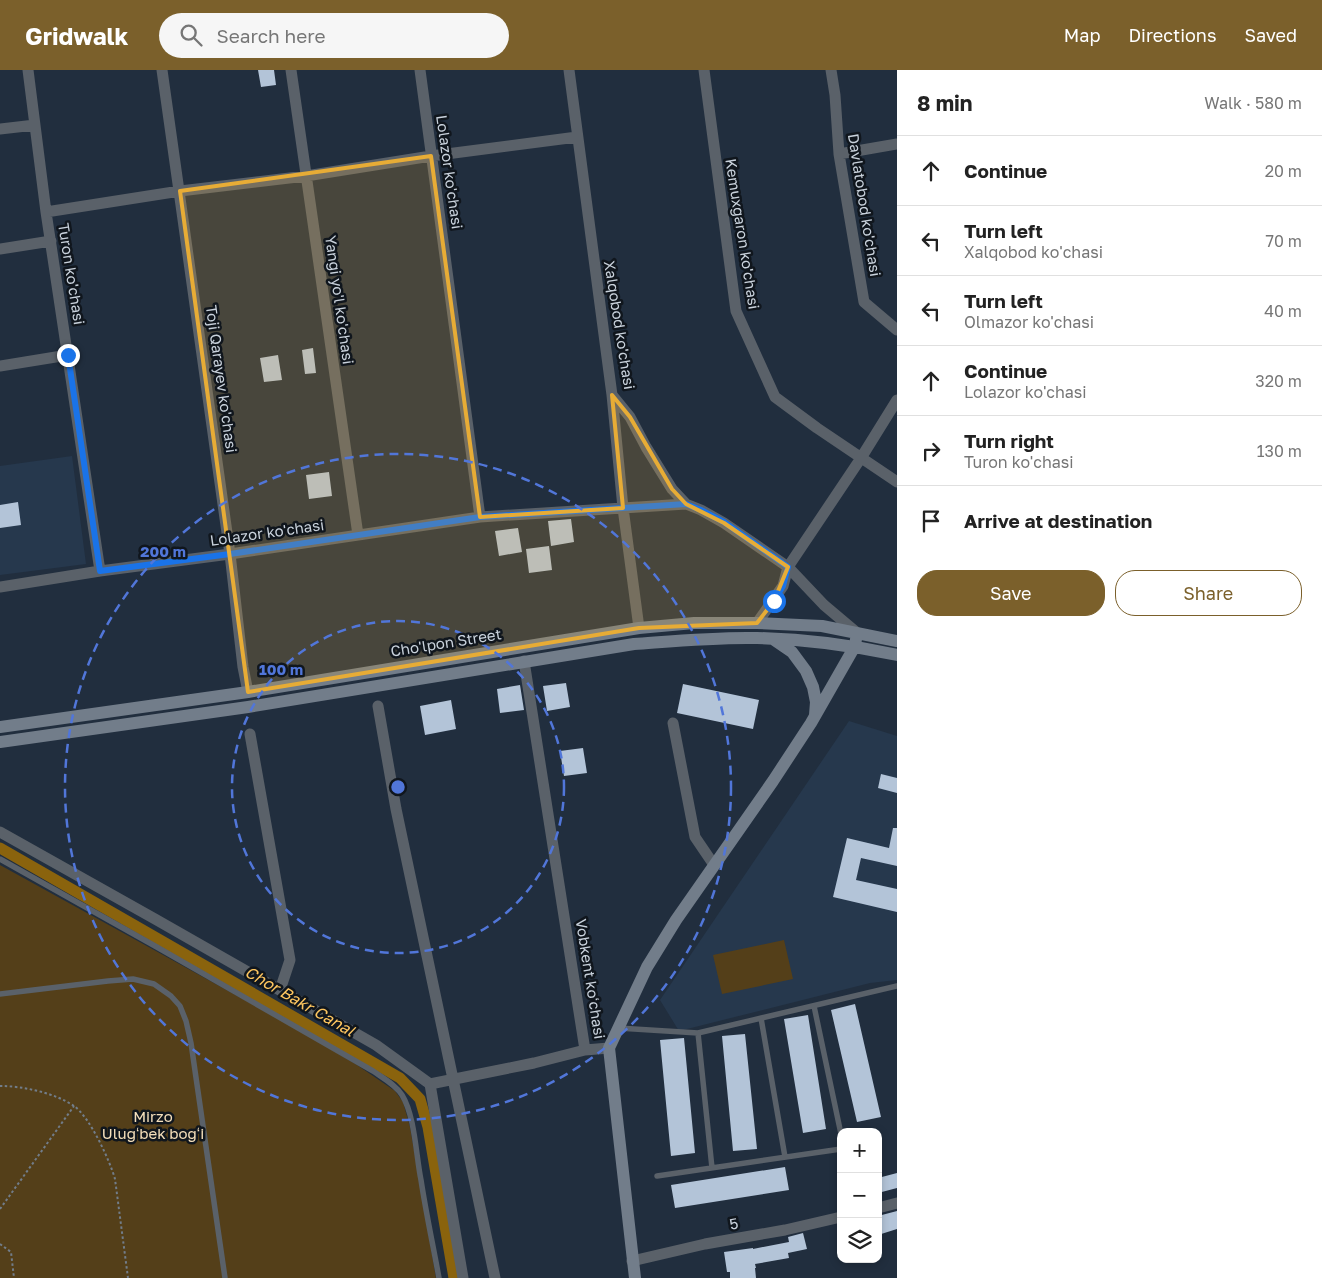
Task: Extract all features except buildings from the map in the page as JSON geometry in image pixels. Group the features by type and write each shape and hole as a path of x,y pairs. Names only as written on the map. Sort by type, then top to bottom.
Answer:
{"main road":[{"name":"Cho'lpon Street","path":"0,726 248,692 640,628 694,623 822,626 897,641"},
{"path":"609,1048 647,967 676,920 773,781 814,717 855,646 856,632"},
{"name":"Cho'lpon Street","path":"0,742 248,707 634,644 694,639 756,638 825,642 897,655"},
{"path":"773,639 792,652 806,671 814,687 816,702 814,717"},
{"name":"Vobkent koʻchasi","path":"609,1048 635,1278"}],"street":[{"name":"Turon ko'chasi","path":"28,70 46,212 100,571"},
{"name":"Toji Qarayev ko'chasi","path":"162,70 230,554 243,667 248,692"},
{"name":"Yangi yo'l ko'chasi","path":"291,70 358,535"},
{"name":"Lolazor ko'chasi","path":"420,70 480,517"},
{"name":"Xalqobod ko'chasi","path":"569,70 612,395 630,417 672,489 686,504 724,522 788,567 824,605 856,632"},
{"name":"Kemuxgaron ko'chasi","path":"704,70 736,311 775,397 816,428 897,482"},
{"name":"Davlatobod ko'chasi","path":"831,70 835,95 839,154 864,302 897,330"},
{"path":"0,129 35,125"},
{"path":"46,212 306,176 431,156 577,137"},
{"path":"839,154 897,144"},
{"path":"0,249 51,241"},
{"path":"0,366 68,355"},
{"path":"612,395 623,508 640,628"},
{"path":"757,623 783,586 788,567 861,458 897,400"},
{"name":"Lolazor ko'chasi","path":"0,587 480,517 686,504"},
{"name":"Vobkent koʻchasi","path":"524,661 585,1050 609,1048"},
{"path":"378,706 396,809 495,1278"},
{"path":"673,723 695,837 714,865"},
{"path":"250,734 290,960 280,990"},
{"path":"0,832 376,1045 430,1084 463,1278"},
{"path":"430,1084 534,1063 585,1050"},
{"path":"882,1207 897,1203"},
{"name":"5","path":"632,1261 705,1244 785,1230 837,1218"}],"lane":[{"path":"0,860 373,1071 402,1093 408,1106 439,1278"},
{"path":"0,994 133,979 154,984 171,996 180,1006 191,1043 224,1278"},
{"path":"618,1028 698,1034 897,986"},
{"path":"814,1006 840,1128"},
{"path":"761,1018 785,1157"},
{"path":"698,1034 712,1168"},
{"path":"657,1176 837,1149"}],"path":[{"path":"0,1086 13,1086 58,1098 74,1106 85,1119 112,1166 128,1278"},
{"path":"0,1209 74,1106"},
{"path":"0,1244 11,1252 14,1278"}],"highlighted area":[{"path":"431,156 480,517 623,508 612,395 630,417 672,489 686,504 724,523 788,567 774,601 757,623 639,628 248,692 180,191"}],"shaded area":[{"path":"72,456 86,564 0,575 0,466"},
{"path":"849,721 897,736 897,980 870,983 679,1031 660,1000"}],"green space":[{"name":"Mirzo Ulugʻbek bogʻi","path":"0,865 297,1029 357,1065 395,1091 403,1102 410,1127 436,1278 0,1278"},
{"path":"784,940 793,979 722,994 713,955"}],"waterway":[{"name":"Chor Bakr Canal","path":"0,848 400,1078 420,1099 428,1127 454,1278"}],"route":[{"path":"68,355 100,571 480,517 686,504 724,522 788,567 783,586 774,601"}]}
